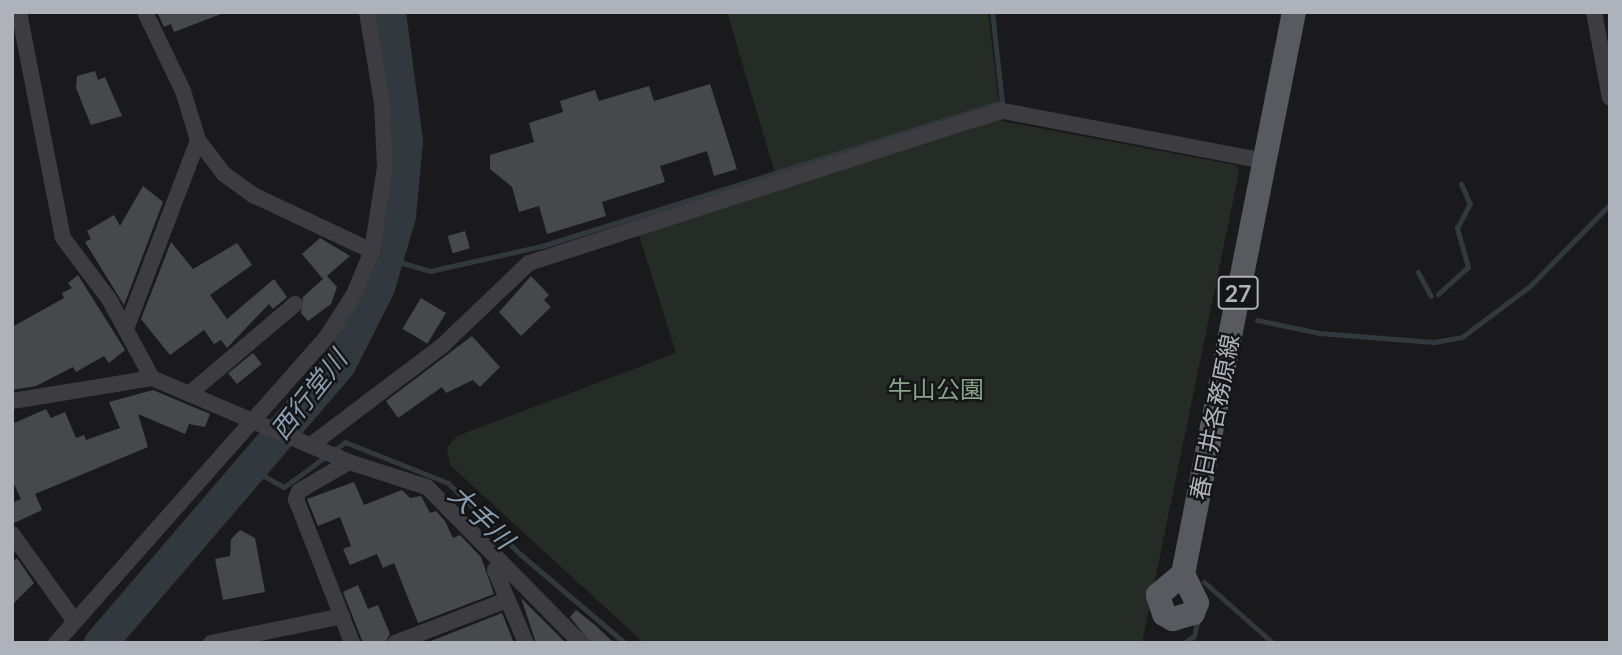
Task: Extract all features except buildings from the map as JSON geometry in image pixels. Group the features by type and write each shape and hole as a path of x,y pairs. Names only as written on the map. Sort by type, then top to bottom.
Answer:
{"main road":[{"name":"春日井各務原線","path":"1182,574 1294,12"}],"street":[{"path":"145,12 183,91 198,140 224,174 254,195 372,251"},
{"path":"56,643 326,338 354,294 372,251 385,167 382,103 367,12"},
{"path":"1594,12 1610,98"},
{"path":"17,14 63,238 126,329 152,377"},
{"path":"311,444 442,345 529,263 1003,111 1265,161"},
{"path":"126,329 198,140"},
{"path":"189,394 295,304"},
{"path":"12,401 152,377 349,462 443,497 501,562 581,643"},
{"path":"349,462 299,491 296,499 352,643"},
{"path":"12,534 75,620"},
{"path":"501,562 495,570 526,643"},
{"path":"396,643 507,600"},
{"path":"212,643 342,616"}],"green space":[{"name":"牛山公園","path":"727,12 988,12 1001,121 1235,165 1239,172 1142,643 644,643 450,465 447,448 457,436 676,353 639,235 780,190"}],"waterway":[{"name":"西行堂川","path":"100,643 339,364 378,287 399,215 406,141 389,12"},
{"path":"386,258 430,271 542,246 1002,102 992,12"},
{"path":"1438,294 1468,267 1457,228 1470,204 1461,184"},
{"path":"1257,320 1319,333 1434,342 1462,337 1530,286 1610,204"},
{"path":"1418,272 1431,296"},
{"name":"大手川","path":"247,467 284,487 345,442 448,483 520,554 625,643"},
{"path":"1204,582 1273,643"},
{"path":"1184,643 1194,636 1198,618"}]}
